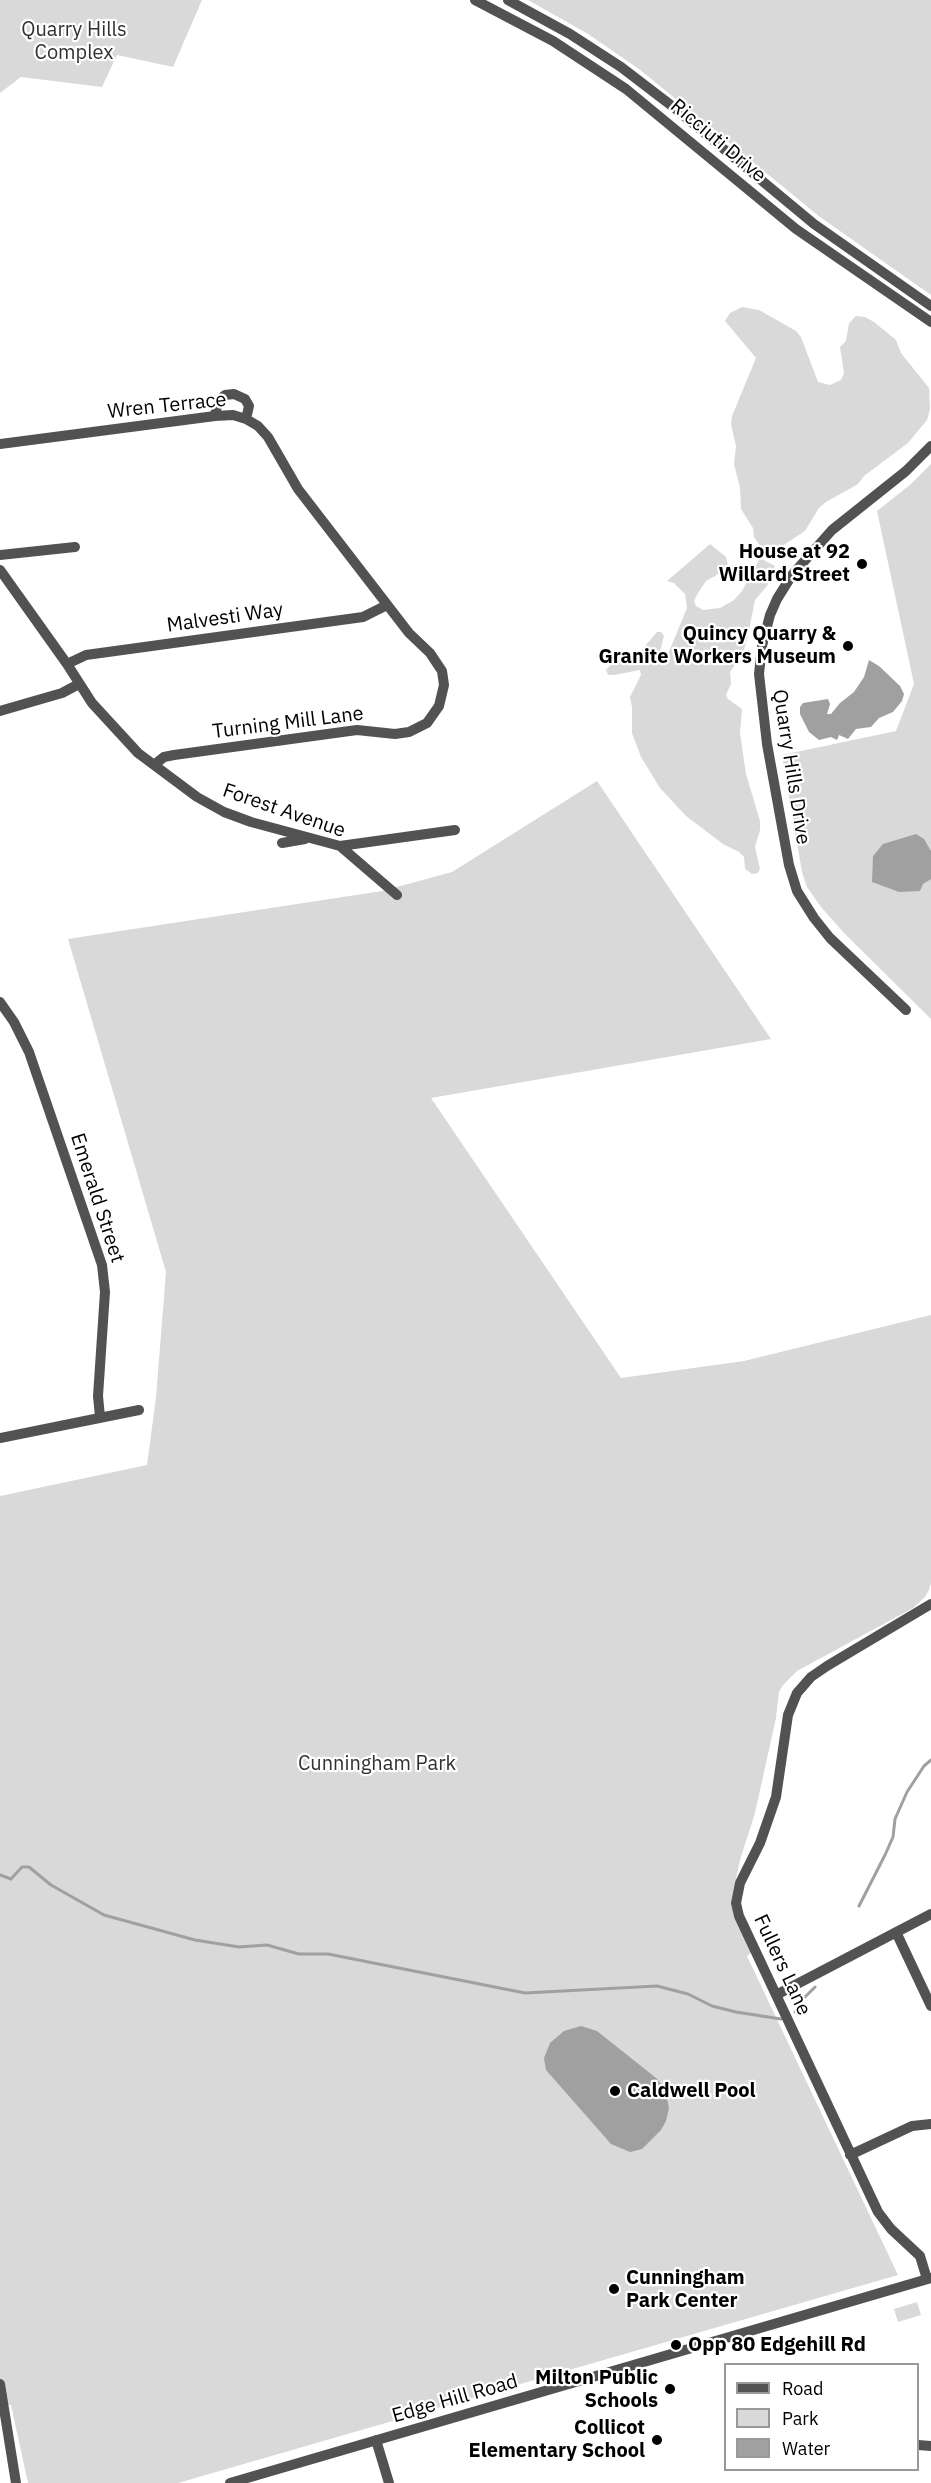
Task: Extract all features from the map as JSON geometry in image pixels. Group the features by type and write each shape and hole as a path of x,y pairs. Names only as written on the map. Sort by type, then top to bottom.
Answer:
{"street":[{"name":"Ricciuti Drive","path":"475,0 553,41 626,89 796,229 931,322"},
{"name":"Ricciuti Drive","path":"508,0 570,34 621,68 666,101 820,229 931,306"},
{"path":"214,416 218,401 225,395 234,394 245,399 249,406 246,419"},
{"name":"Wren Terrace","path":"0,444 214,416 246,419 258,426 268,437 294,483 387,605"},
{"name":"Quarry Hills Drive","path":"906,1010 830,938 813,918 797,891 789,865 767,744 759,675 762,646 770,615 792,575 832,530 906,471 931,446"},
{"path":"0,555 75,548"},
{"name":"Forest Avenue","path":"0,570 68,664 92,704 117,732 154,765 215,808 241,819 340,846 397,895"},
{"name":"Malvesti Way","path":"68,664 86,655 363,617 374,614 387,605"},
{"name":"Turning Mill Lane","path":"154,765 164,757 174,755 364,729 402,734 421,727 432,718 442,699 444,685 441,671 430,653 413,638 387,605"},
{"path":"0,711 62,693 79,684"},
{"path":"340,846 454,831"},
{"path":"282,843 308,838"},
{"name":"Emerald Street","path":"0,1002 25,1042 102,1265 105,1292 98,1396 100,1417"},
{"path":"0,1438 139,1410"},
{"name":"Fullers Lane","path":"929,2279 920,2256 891,2229 878,2212 739,1916 736,1903 740,1883 760,1843 776,1797 791,1707 801,1688 818,1672 931,1604"},
{"path":"776,1995 931,1914"},
{"path":"896,1932 931,2006"},
{"path":"850,2155 912,2126 931,2124"},
{"name":"Edge Hill Road","path":"230,2483 256,2479 376,2440 929,2279"},
{"path":"0,2384 16,2483"},
{"path":"376,2440 389,2483"}],"green space":[{"name":"Quarry Hills Complex","path":"0,0 202,0 173,67 117,55 102,87 21,77 0,93"},
{"path":"528,0 931,0 931,295 820,217 639,69 588,34"},
{"path":"742,307 759,310 796,331 801,337 818,382 830,385 841,380 844,373 840,347 846,341 849,323 856,316 865,317 896,340 901,353 929,388 930,409 927,420 908,443 864,476 858,484 826,502 819,508 805,531 770,554 754,537 753,528 741,509 740,488 734,464 736,446 731,424 732,416 756,358 725,321 730,313"},
{"path":"931,464 931,1019 845,934 807,887 802,872 782,755 896,731 914,684 877,511 911,484"},
{"path":"710,544 726,557 728,565 722,572 706,581 698,593 694,601 696,606 703,610 720,608 734,600 742,591 760,558 775,566 767,586 755,600 747,640 743,653 730,672 731,684 726,695 742,709 740,733 746,774 760,821 755,847 760,869 758,873 752,874 745,869 744,857 739,852 723,844 686,816 660,788 641,757 632,733 630,697 641,675 640,670 608,675 606,670 612,663 628,660 640,652 657,632 661,632 664,636 658,659 661,662 666,659 687,608 685,594 674,583 667,581"},
{"name":"Cunningham Park","path":"597,781 771,1039 431,1098 621,1378 744,1361 931,1315 931,1583 929,1590 913,1608 797,1671 783,1685 779,1692 776,1718 755,1813 740,1860 731,1901 735,1919 752,1952 747,1956 898,2275 178,2483 28,2483 11,2405 0,2404 0,1496 147,1465 156,1397 166,1272 68,939 382,891 452,872"},
{"path":"917,2302 921,2315 898,2322 894,2309"}],"water":[{"path":"869,660 879,666 900,686 904,694 902,701 893,712 879,718 871,727 856,729 848,739 839,735 837,740 831,737 819,740 809,732 800,714 800,707 803,703 828,699 830,704 827,714 831,714 854,692 864,677"},
{"path":"916,834 924,839 931,851 931,879 923,884 920,891 899,892 872,882 873,856 883,844"},
{"name":"Caldwell Pool","path":"581,2026 597,2031 656,2078 665,2088 669,2108 666,2121 661,2130 642,2149 630,2152 611,2144 546,2070 544,2058 550,2043 564,2031"}],"waterway":[{"path":"859,1906 893,1837 895,1819 907,1792 924,1766 931,1760"},
{"path":"0,1875 11,1879 22,1867 29,1867 51,1885 104,1915 195,1940 239,1947 267,1945 299,1954 328,1954 525,1993 657,1986 688,1994 712,2006 781,2019"},
{"path":"795,2012 815,1987"}],"place":[{"name":"House at 92 Willard Street","path":"862,564"},
{"name":"Quincy Quarry & Granite Workers Museum","path":"848,646"},
{"name":"Caldwell Pool","path":"615,2091"},
{"name":"Cunningham Park Center","path":"614,2289"},
{"name":"Opp 80 Edgehill Rd","path":"676,2345"},
{"name":"Milton Public Schools","path":"670,2389"},
{"name":"Collicot Elementary School","path":"657,2440"}]}
